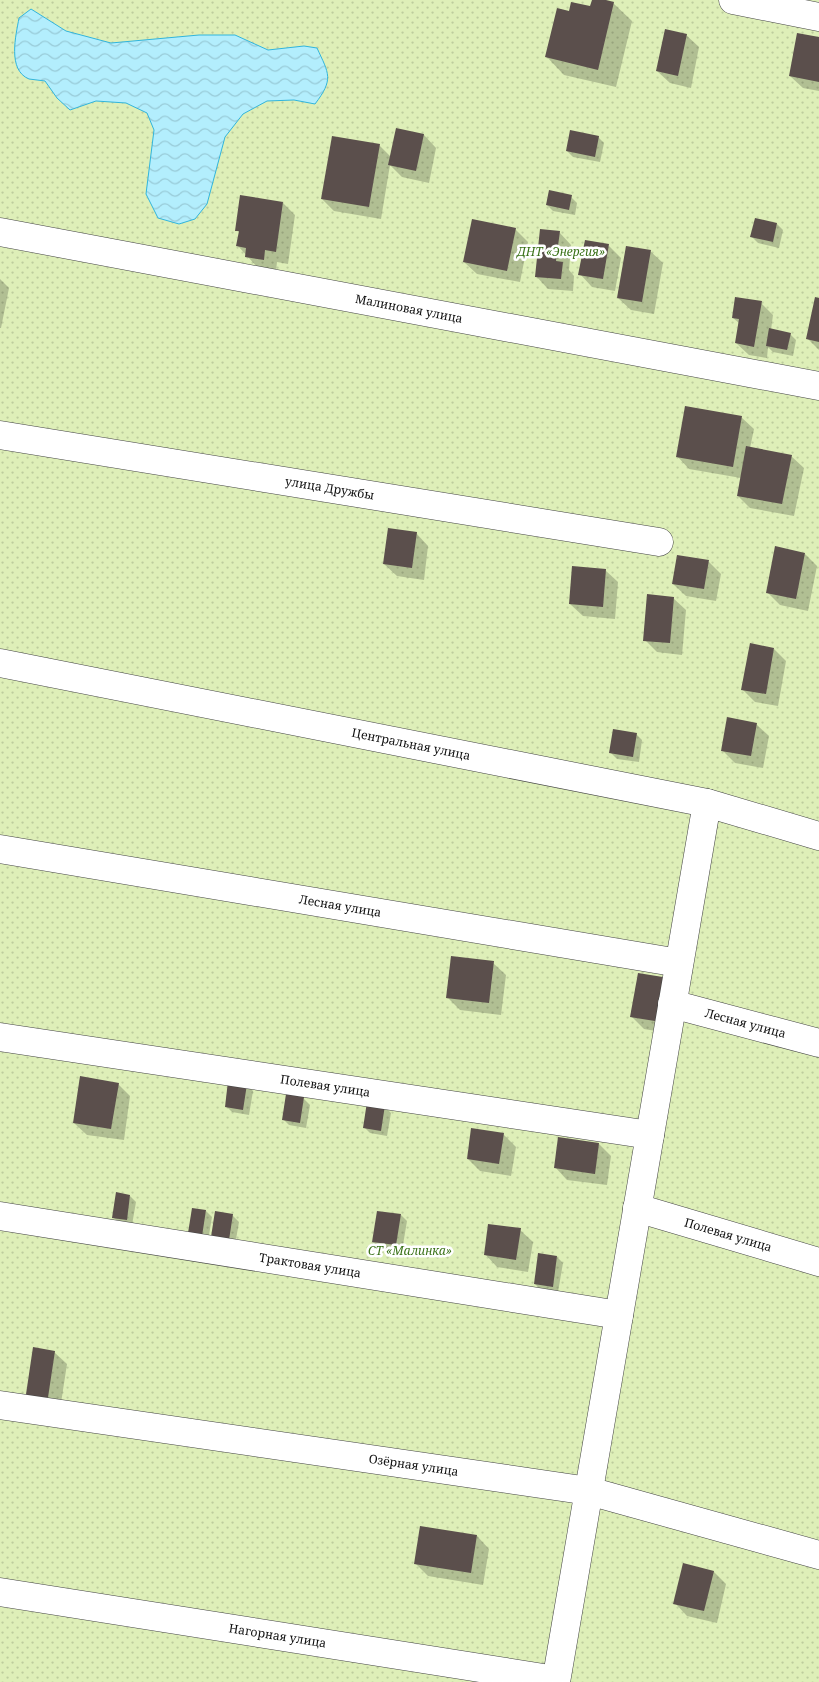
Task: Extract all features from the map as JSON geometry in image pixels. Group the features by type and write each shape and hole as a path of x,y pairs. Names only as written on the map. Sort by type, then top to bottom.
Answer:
{"street":[{"path":"733,0 819,17"},
{"name":"Малиновая улица","path":"0,232 819,386"},
{"name":"улица Дружбы","path":"0,435 659,542"},
{"name":"Центральная улица","path":"0,664 707,803 819,836"},
{"path":"556,1681 707,803"},
{"name":"Лесная улица","path":"0,848 680,963"},
{"name":"Лесная улица","path":"672,1004 819,1043"},
{"name":"Полевая улица","path":"0,1037 650,1135"},
{"name":"Полевая улица","path":"637,1208 819,1262"},
{"name":"Трактовая улица","path":"0,1216 619,1315"},
{"name":"Озёрная улица","path":"0,1405 588,1492 819,1555"},
{"name":"Нагорная улица","path":"0,1592 556,1681"}],"green space":[{"name":"CТ «Малинка»","path":"0,0 819,0 819,1682 0,1682"}],"water":[{"path":"31,9 66,31 111,43 199,35 235,35 268,50 304,46 317,48 327,71 327,82 315,104 294,100 267,101 243,114 225,137 207,204 195,219 179,224 158,218 146,194 154,130 147,113 126,103 96,101 70,110 57,98 45,81 29,79 22,74 15,60 16,33 19,18"}],"building":[{"path":"592,0 614,2 598,70 545,57 557,8 569,11 571,2 590,6"},
{"path":"665,29 687,34 678,76 656,71"},
{"path":"797,33 819,37 819,82 789,76"},
{"path":"396,128 424,134 416,171 388,165"},
{"path":"570,130 599,136 595,157 566,151"},
{"path":"332,136 380,144 369,207 321,199"},
{"path":"549,190 572,195 569,210 546,205"},
{"path":"240,195 283,202 276,252 265,250 264,260 245,257 246,248 236,246 239,231 235,231"},
{"path":"755,218 777,223 773,242 750,237"},
{"path":"472,219 516,228 507,271 463,262"},
{"path":"540,229 560,231 556,261 563,262 561,279 535,277"},
{"path":"585,240 609,244 603,279 578,275"},
{"path":"626,246 651,250 642,302 617,298"},
{"path":"735,297 762,301 754,347 735,343 739,319 732,318"},
{"path":"815,297 819,298 819,342 806,339"},
{"path":"769,328 791,333 787,350 766,346"},
{"path":"685,406 742,416 733,467 676,457"},
{"path":"746,446 792,455 782,504 737,496"},
{"path":"388,528 417,532 412,568 383,564"},
{"path":"775,546 805,553 796,599 766,593"},
{"path":"677,555 709,560 704,589 672,584"},
{"path":"572,566 606,569 603,607 569,604"},
{"path":"647,594 674,597 670,643 643,641"},
{"path":"750,643 774,648 766,694 741,690"},
{"path":"727,717 757,723 751,756 721,751"},
{"path":"613,729 637,733 633,757 609,753"},
{"path":"451,956 494,961 489,1003 446,998"},
{"path":"638,973 669,978 661,1022 630,1017"},
{"path":"80,1076 119,1083 111,1129 73,1123"},
{"path":"228,1081 247,1084 243,1110 225,1107"},
{"path":"286,1094 304,1097 300,1123 282,1120"},
{"path":"367,1102 385,1105 381,1131 363,1128"},
{"path":"471,1128 504,1133 499,1164 467,1159"},
{"path":"558,1137 599,1143 595,1174 554,1168"},
{"path":"116,1192 130,1195 127,1220 112,1218"},
{"path":"192,1208 206,1210 202,1236 188,1233"},
{"path":"215,1211 233,1214 229,1240 211,1237"},
{"path":"377,1211 401,1214 396,1245 372,1242"},
{"path":"488,1224 521,1228 516,1260 484,1255"},
{"path":"538,1253 557,1256 553,1287 534,1284"},
{"path":"33,1347 55,1351 47,1404 25,1401"},
{"path":"420,1526 477,1535 471,1573 414,1564"},
{"path":"683,1563 714,1571 704,1611 673,1604"}],"park label":[{"name":"ДНТ «Энергия»","path":"561,252"}]}
